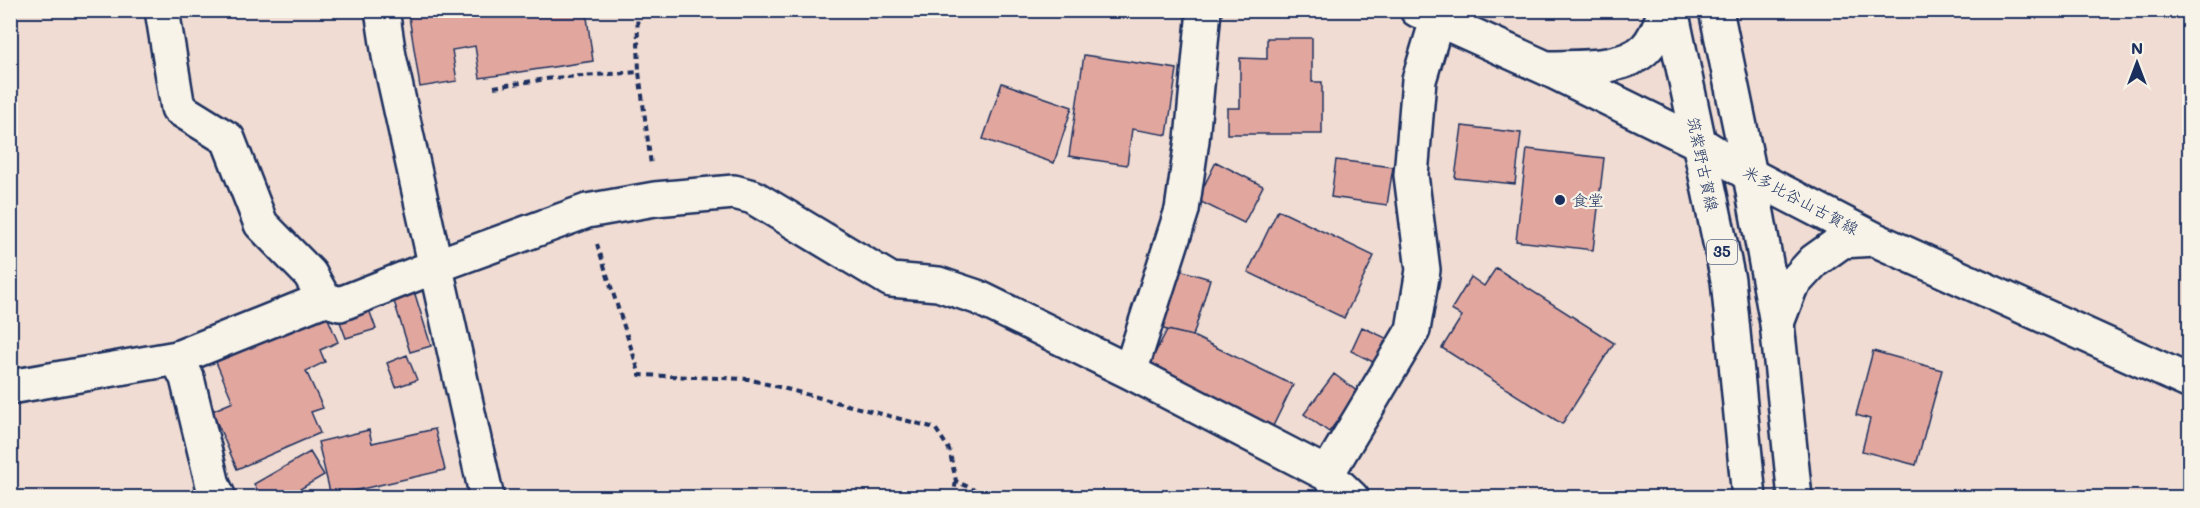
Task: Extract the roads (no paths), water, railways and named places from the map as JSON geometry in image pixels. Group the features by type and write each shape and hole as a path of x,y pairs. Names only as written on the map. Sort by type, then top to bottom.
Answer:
{"street":[{"path":"162,10 178,108 228,139 261,224 310,274 324,300"},
{"path":"382,10 389,56 487,498"},
{"path":"1130,372 1182,210 1192,140 1204,10"},
{"path":"1546,68 1592,67 1619,63 1645,50 1656,34 1666,10"},
{"name":"筑紫野古賀線","path":"1671,10 1728,280 1749,498"},
{"name":"35","path":"1716,10 1750,175 1777,323 1795,498"},
{"path":"1328,474 1413,330 1423,270 1411,175 1419,80 1432,14"},
{"name":"米多比谷山古賀線","path":"1432,14 1699,143 1750,175 1874,238 2190,382"},
{"path":"10,387 177,358 324,300 340,304 436,266 586,212 655,198 734,192 753,197 891,280 938,284 977,297 1130,372 1328,474 1352,498"},
{"path":"1777,323 1791,286 1814,261 1842,241 1874,238"},
{"path":"177,358 187,378 213,485 219,498"}],"place":[{"name":"食堂","path":"1560,200"}]}
